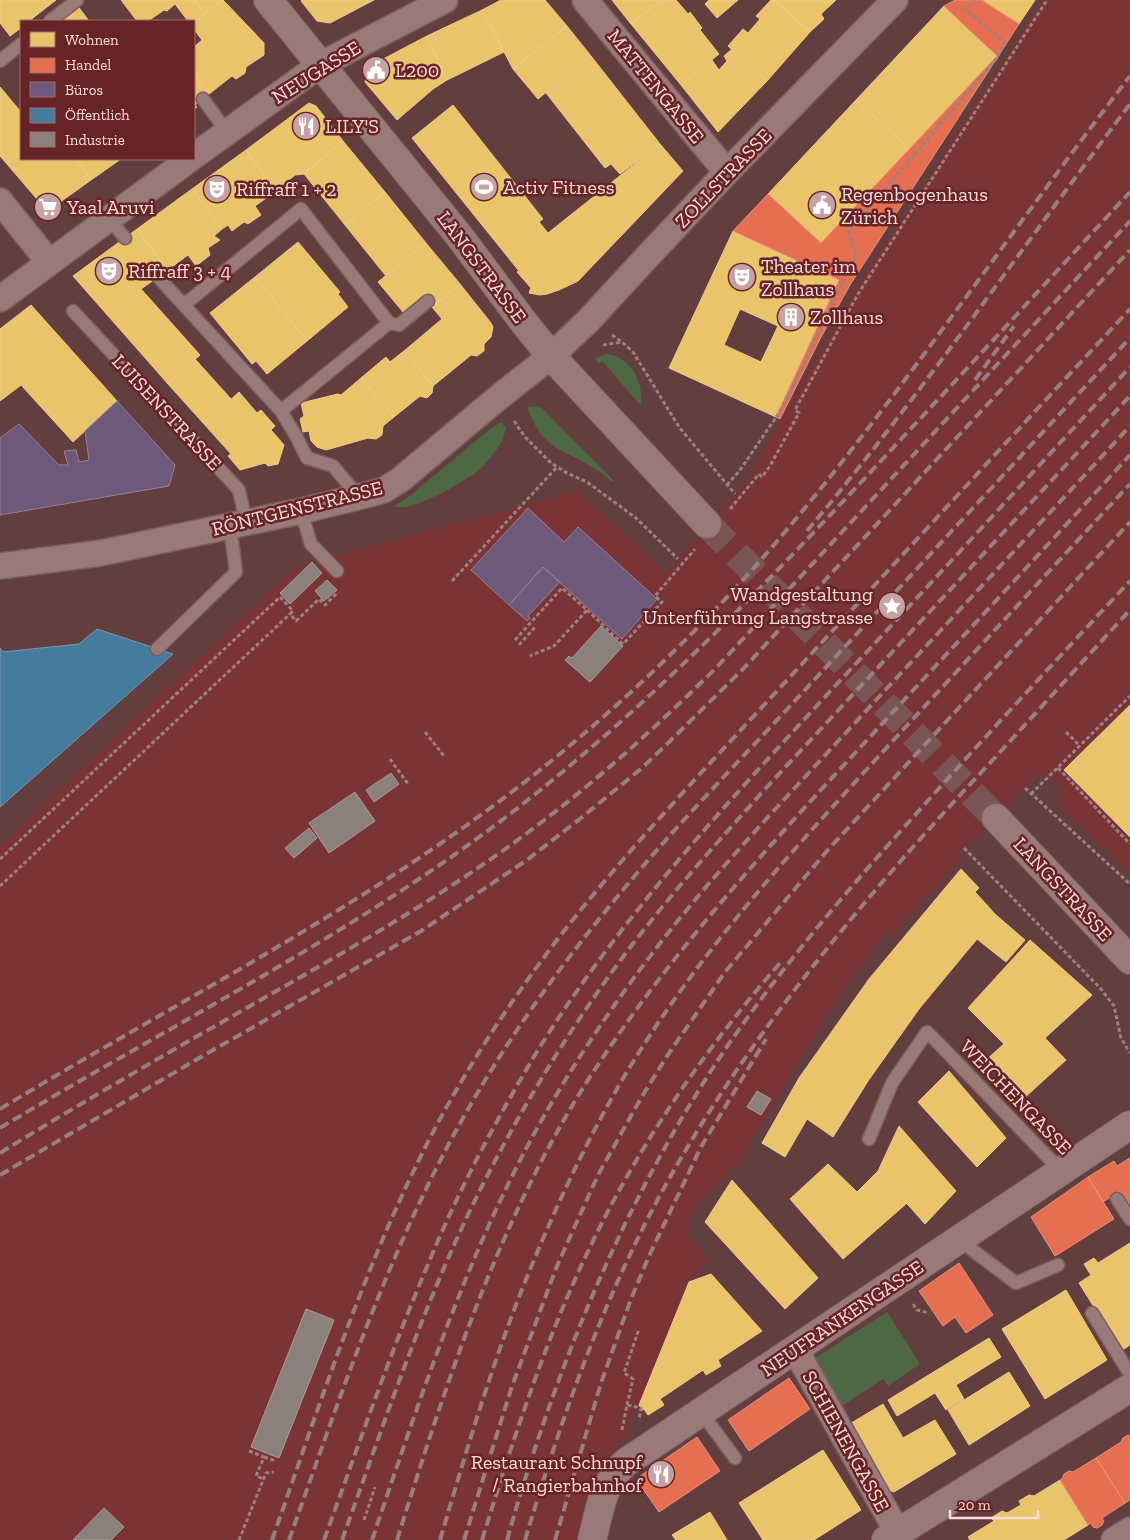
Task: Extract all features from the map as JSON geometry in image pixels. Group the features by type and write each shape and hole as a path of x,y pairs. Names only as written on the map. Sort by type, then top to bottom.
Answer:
{"street":[{"name":"LANGSTRASSE","path":"268,0 460,237 551,356 711,527"},
{"name":"NEUGASSE","path":"195,155 320,65 445,0"},
{"name":"MATTENGASSE","path":"585,0 728,172"},
{"name":"ZOLLSTRASSE","path":"551,356 588,321 728,172 895,0"},
{"path":"0,298 189,160"},
{"path":"0,201 49,262"},
{"name":"RÖNTGENSTRASSE","path":"0,566 101,553 301,511 384,490 400,480 551,356"},
{"name":"LANGSTRASSE","path":"996,818 1130,960"},
{"name":"NEUFRANKENGASSE","path":"592,1540 604,1495 617,1471 625,1463 1130,1125"},
{"name":"SCHIENENGASSE","path":"794,1349 892,1537"},
{"path":"892,1537 1130,1388"},
{"path":"1114,1540 1130,1530"}],"lane":[{"path":"51,20 77,0"},
{"path":"0,60 20,45"},
{"path":"203,99 226,132"},
{"path":"184,305 301,209 389,323 399,325 428,301"},
{"path":"108,219 125,238"},
{"path":"158,277 282,411 307,458 333,466 359,496"},
{"name":"LUISENSTRASSE","path":"74,311 238,490 236,572 156,649"},
{"path":"282,411 389,323"},
{"path":"301,511 311,544 337,571"},
{"name":"WEICHENGASSE","path":"869,1140 892,1083 927,1032 1062,1172"},
{"path":"1117,1199 1130,1220"},
{"path":"966,1235 972,1249 1016,1283 1058,1265"},
{"path":"1092,1313 1130,1374"},
{"path":"701,1412 735,1458"}],"path":[{"path":"728,485 779,412 856,255 849,231 997,58 1005,42 965,9 975,0"},
{"path":"515,640 562,588 623,644 662,602 655,596 711,527 759,474 762,477 770,466 799,412 795,410 858,294 1048,0"},
{"path":"605,331 633,352 679,427 735,494"},
{"path":"510,415 525,437 551,463 587,482 636,518 678,559"},
{"path":"452,581 557,467"},
{"path":"290,614 296,621 319,599 325,605 342,588"},
{"path":"0,859 280,597 293,611 0,886"},
{"path":"530,656 554,646 587,610"},
{"path":"519,645 536,626"},
{"path":"1031,794 1130,696"},
{"path":"425,732 444,756"},
{"path":"1066,732 1080,746"},
{"path":"390,759 408,784"},
{"path":"1058,768 1130,844"},
{"path":"1025,788 1130,884"},
{"path":"964,848 1101,988 1114,1006 1121,1038 1130,1053"},
{"path":"622,1431 632,1379 624,1373 640,1329"},
{"path":"627,1405 637,1408"},
{"path":"250,1451 276,1461"},
{"path":"264,1457 256,1476 264,1479"},
{"path":"239,1540 266,1473 274,1472"},
{"path":"364,1520 375,1487"}],"shaded area":[{"path":"1043,0 1130,0 1130,872 1057,805 1061,783 1039,773 961,851 958,855 960,859 892,935 888,931 836,999 745,1150 747,1153 696,1204 685,1233 709,1261 688,1281 636,1412 632,1411 626,1437 620,1441 619,1447 600,1466 581,1540 0,1540 0,845 297,566 578,491 667,574 747,480 852,294"}],"green space":[{"path":"605,354 622,359 634,372 640,388 641,406 605,364 602,361 599,364 595,358"},
{"path":"527,407 542,408 614,481 612,482 588,464 549,442 541,434 534,422"},
{"path":"501,422 506,427 503,439 493,455 480,469 438,495 412,506 394,506 406,499"},
{"path":"887,1312 920,1364 888,1386 883,1379 842,1406 815,1358"}],"building: Wohnen":[{"path":"0,0 56,0 30,20 20,20 20,29 10,36 0,23"},
{"path":"121,0 194,0 205,14 195,21 187,20 175,4 167,11 164,10 149,20 136,20"},
{"path":"194,0 223,0 205,14"},
{"path":"223,0 264,43 264,55 246,67 245,73 236,79 232,76 209,94 195,75 195,46 202,40 195,30 195,21"},
{"path":"302,0 374,0 330,23 317,21"},
{"path":"501,0 545,0 567,26 513,69 482,10"},
{"path":"612,0 661,0 631,24"},
{"path":"661,0 676,0 688,14 690,12 702,28 700,30 719,54 681,85 631,24"},
{"path":"709,0 738,0 717,18 705,4"},
{"path":"771,0 774,0 810,32 767,81 728,46 743,29 748,33 760,19 756,16"},
{"path":"774,0 836,0 821,14 824,19 810,32"},
{"path":"984,0 1035,0 1019,24"},
{"path":"77,5 88,20 60,20"},
{"path":"944,6 997,56 909,149 856,100"},
{"path":"482,10 504,52 447,80 427,36"},
{"path":"567,26 591,56 538,99 513,69"},
{"path":"427,36 447,80 433,89 397,120 365,82 368,67"},
{"path":"732,49 767,81 718,132 681,85 712,60 719,70 727,61 724,56"},
{"path":"591,56 660,144 620,174 611,164 605,168 546,93"},
{"path":"195,75 209,94 195,105"},
{"path":"0,87 20,111 20,153 7,164 0,156"},
{"path":"856,100 909,149 821,243 768,194"},
{"path":"309,103 316,106 343,141 304,174 295,175 276,191 246,150"},
{"path":"453,105 543,219 539,222 548,233 660,144 683,171 578,281 547,294 529,293 531,288 517,272 519,271 412,138"},
{"path":"343,141 385,192 345,225 304,174"},
{"path":"246,150 276,191 255,206 261,215 248,224 244,222 232,231 228,225 222,229 192,189"},
{"path":"20,153 20,160 77,160 91,180 52,208 42,205 7,164"},
{"path":"77,160 120,160 91,180"},
{"path":"192,189 222,229 214,236 220,240 208,248 210,255 196,266 188,255 168,270 137,229"},
{"path":"385,192 426,243 386,276 345,225"},
{"path":"137,229 168,270 141,289 200,355 168,384 73,276"},
{"name":"Zollhaus","path":"733,231 839,280 776,417 669,368","holes":["740,309 778,326 761,362 724,345"]},
{"path":"298,242 340,292 338,294 348,307 307,341 255,277"},
{"path":"426,243 460,284 432,307 423,295 403,312 378,282"},
{"path":"255,277 307,341 267,374 256,361 252,364 210,313"},
{"path":"460,284 491,323 493,327 491,337 484,344 484,351 477,356 471,355 433,386 404,351 442,319 432,307"},
{"path":"31,305 117,401 73,442 21,385 0,401 0,329"},
{"path":"404,351 433,386 432,393 427,398 420,396 394,417 361,378 386,357 390,362"},
{"path":"195,359 231,399 204,424 168,384"},
{"path":"361,378 394,417 383,426 382,435 376,439 368,438 326,450 317,447 311,441 309,431 303,432 300,419 304,416 301,403 338,394 341,395"},
{"path":"239,392 257,413 261,410 275,426 271,430 284,445 278,464 268,466 265,463 240,470 228,456 231,454 204,424"},
{"path":"1130,705 1130,837 1064,770"},
{"path":"961,869 979,888 975,892 996,915 1025,940 1006,962 977,939 919,1009 868,1081 833,1137 807,1119 785,1157 762,1143 799,1078 869,979"},
{"path":"1030,940 1092,995 1045,1038 1066,1060 1023,1099 986,1060 1004,1044 968,1008"},
{"path":"949,1071 1006,1138 977,1167 918,1102"},
{"path":"899,1126 956,1191 925,1224 878,1171"},
{"path":"828,1164 857,1192 878,1171 907,1203 843,1259 790,1199"},
{"path":"732,1180 818,1278 785,1309 705,1222"},
{"path":"1130,1243 1130,1345 1121,1351 1079,1283 1091,1275 1084,1264 1094,1258 1098,1263"},
{"path":"711,1274 762,1331 718,1360 721,1366 706,1375 703,1370 660,1399 664,1405 648,1415 639,1405 689,1282"},
{"path":"1066,1290 1107,1360 1045,1399 1002,1329"},
{"path":"989,1338 1001,1357 956,1385 964,1399 946,1410 935,1393 897,1416 888,1400"},
{"path":"1009,1372 1030,1406 969,1445 948,1410"},
{"path":"883,1404 903,1438 935,1420 956,1454 894,1492 886,1489 848,1425"},
{"path":"823,1450 861,1510 814,1540 763,1540 739,1503"},
{"path":"1060,1480 1088,1525 1064,1540 970,1540 968,1537 994,1521 991,1518 1002,1511 1007,1513 1021,1505 1019,1501 1029,1495 1034,1496"},
{"path":"710,1512 727,1540 676,1540 672,1535"}],"building: Handel":[{"path":"955,0 984,0 1019,24 850,285 820,339 780,419 776,417 839,280 733,231 768,194 821,243 997,56 944,6"},
{"path":"1130,1158 1130,1207 1120,1191 1103,1202 1088,1177 1114,1161 1117,1166"},
{"path":"1088,1177 1114,1219 1055,1256 1031,1217"},
{"path":"959,1263 993,1315 966,1333 955,1317 943,1326 919,1291"},
{"path":"789,1378 810,1409 749,1451 728,1420"},
{"path":"1128,1435 1130,1436 1130,1500 1125,1503 1096,1458 1121,1442"},
{"path":"697,1437 720,1471 659,1512 636,1479"},
{"path":"1096,1458 1125,1503 1102,1518 1104,1521 1102,1525 1097,1528 1093,1527 1091,1523 1088,1525 1060,1480 1064,1474 1069,1471 1073,1472"}],"building: Büros":[{"path":"117,401 175,465 169,486 0,515 0,438 19,424 59,465 68,465 64,451 76,450 79,462 89,460 85,431"},
{"path":"528,508 564,542 578,527 657,599 622,639 543,567 509,605 471,570"},
{"path":"543,567 560,582 528,616 530,618 527,621 509,605"}],"building: Öffentlich":[{"path":"97,629 173,654 0,807 0,648 3,652 79,644"}],"building: Industrie":[{"path":"312,562 322,573 290,604 280,593"},
{"path":"327,580 337,590 324,601 315,591"},
{"path":"601,626 623,646 590,682 565,660 569,656 572,658"},
{"path":"391,773 399,784 374,802 366,790"},
{"path":"355,792 375,821 329,853 309,823"},
{"path":"309,828 317,838 294,858 285,848"},
{"path":"757,1091 771,1099 761,1115 747,1107"},
{"path":"306,1309 334,1320 279,1458 251,1447"},
{"path":"104,1508 124,1527 111,1540 73,1540"}],"tunnel":[{"path":"707,524 996,818"}],"railway":[{"path":"0,1109 273,950 407,866 472,822 535,774 620,702 726,598 770,549 845,459 1130,76"},
{"path":"807,531 932,373 1130,104"},
{"path":"0,1128 257,979 384,902 446,861 560,774 663,683 809,538 1130,192"},
{"path":"0,1153 101,1092 341,954 444,891 543,821 588,785 653,728 716,668 1130,221"},
{"path":"0,1175 421,931 527,860 581,818 642,768 743,669 1130,250"},
{"path":"272,1540 356,1306 404,1191 431,1136 461,1082 521,989 586,904 666,811 1130,309"},
{"path":"975,380 1014,326"},
{"path":"289,1540 330,1424 397,1252 451,1141 481,1087 537,1000 600,918 680,824 1130,338"},
{"path":"324,1540 401,1331 453,1208 479,1154 508,1102 538,1050 570,1001 640,906 716,816 1130,367"},
{"path":"342,1540 424,1316 461,1229 527,1103 560,1048 596,995 650,922 746,810 1130,396"},
{"path":"372,1540 429,1375 471,1266 520,1160 548,1109 605,1019 668,933 731,858 1130,426"},
{"path":"397,1540 453,1369 496,1257 548,1148 609,1048 678,955 751,867 1130,455"},
{"path":"440,1540 491,1375 527,1277 555,1211 586,1146 638,1054 703,960 775,871 1130,484"},
{"path":"464,1540 512,1386 557,1266 598,1175 667,1056 725,972 826,852 1130,522"},
{"path":"507,1540 549,1408 599,1280 660,1156 695,1096 755,1007 825,918 950,776 1130,581"},
{"path":"525,1540 567,1409 618,1281 658,1199 692,1140 729,1082 809,971 897,865 1130,610"},
{"path":"482,1540 544,1354 574,1281 610,1207 653,1134 700,1063 780,963"},
{"path":"555,1540 601,1383 631,1299 649,1256 701,1147 766,1039"}],"place":[{"name":"L200","path":"376,70"},
{"name":"LILY'S","path":"306,126"},
{"name":"Activ Fitness","path":"484,187"},
{"name":"Riffraff 1 + 2","path":"217,189"},
{"name":"Regenbogenhaus Zürich","path":"822,205"},
{"name":"Yaal Aruvi","path":"48,207"},
{"name":"Riffraff 3 + 4","path":"109,271"},
{"name":"Theater im Zollhaus","path":"742,277"},
{"name":"Zollhaus","path":"791,317"},
{"name":"Wandgestaltung Unterführung Langstrasse","path":"892,606"},
{"name":"Restaurant Schnupf / Rangierbahnhof","path":"661,1474"}]}
